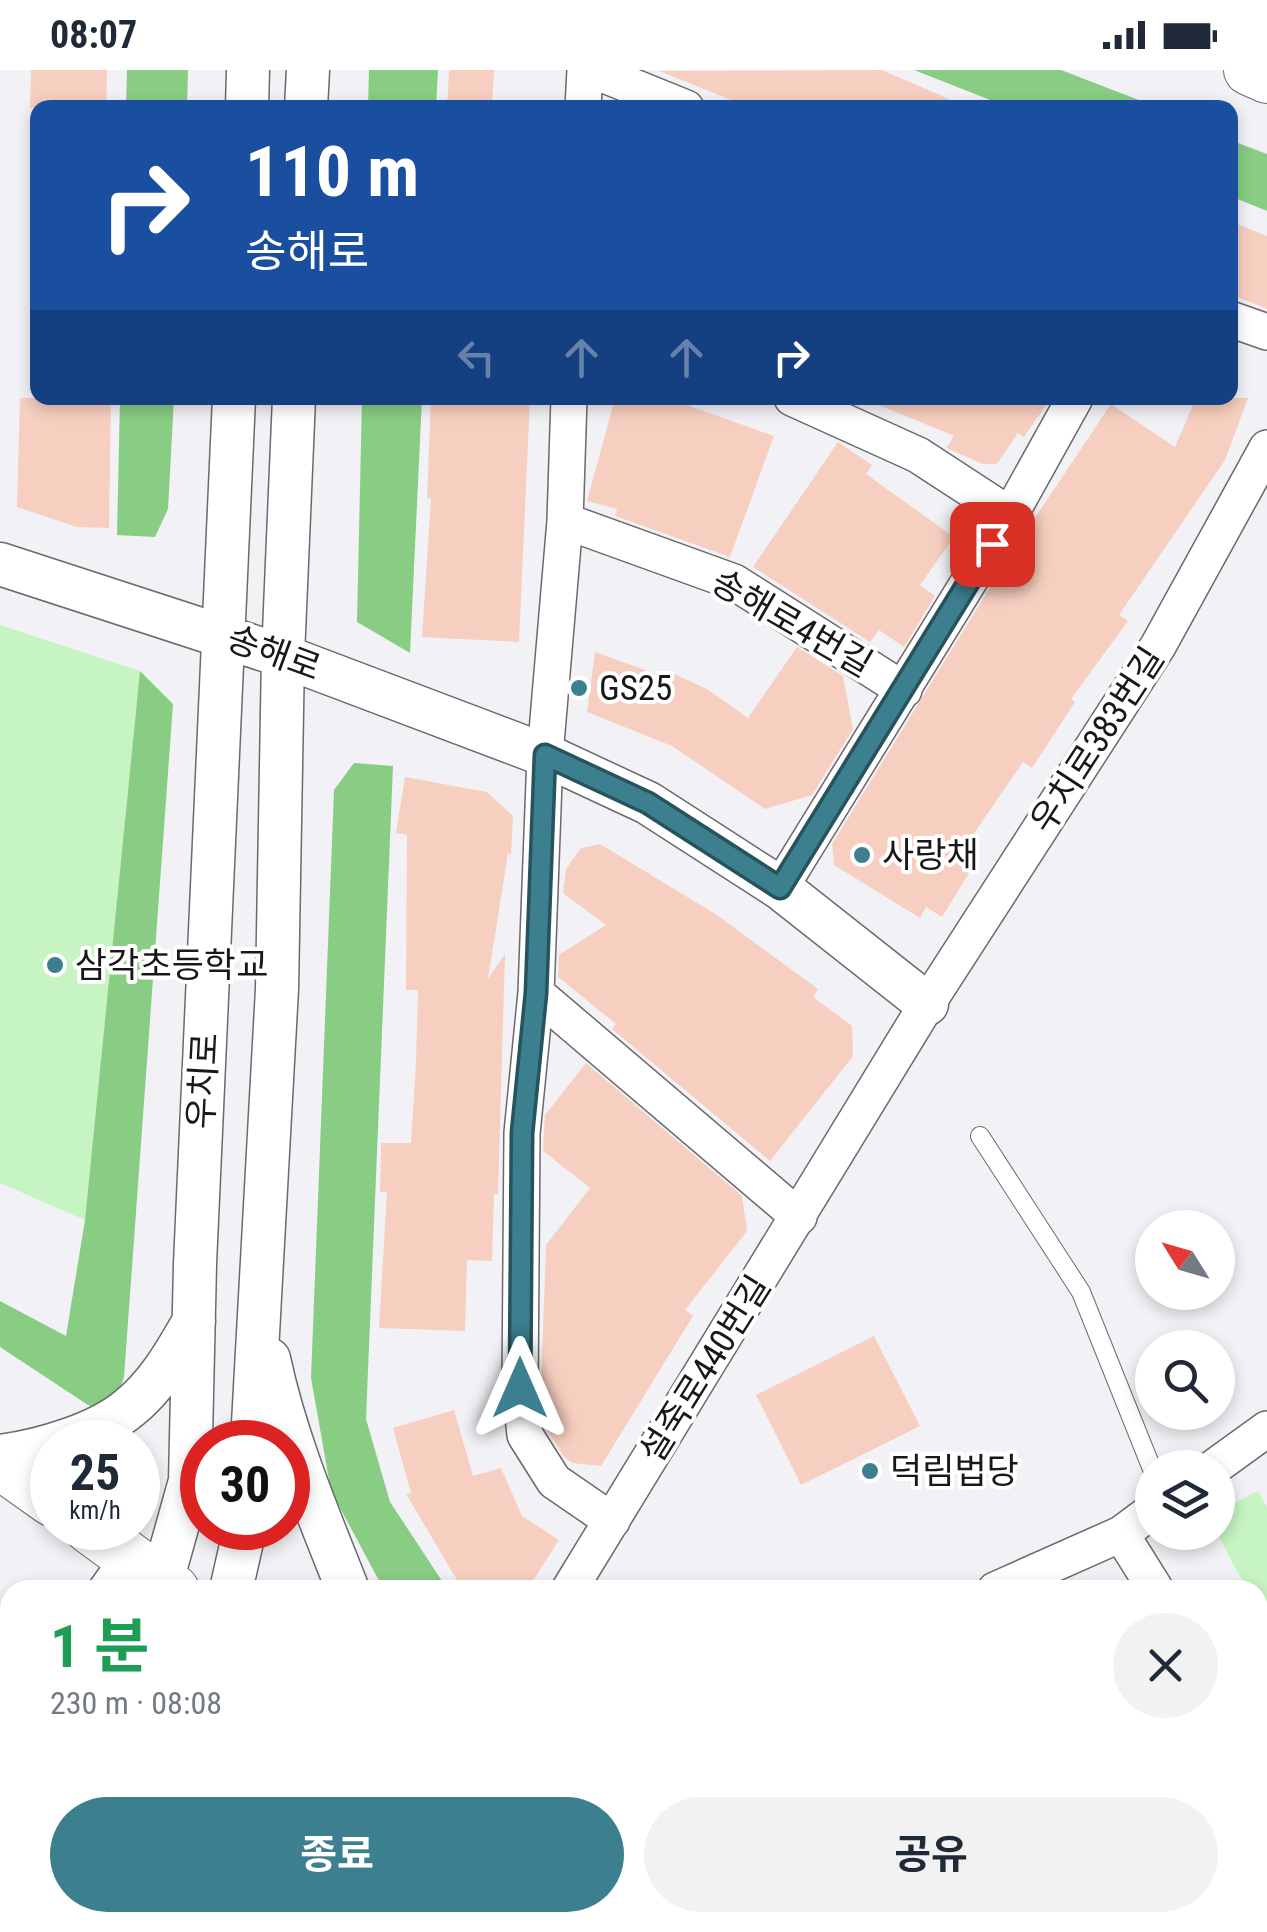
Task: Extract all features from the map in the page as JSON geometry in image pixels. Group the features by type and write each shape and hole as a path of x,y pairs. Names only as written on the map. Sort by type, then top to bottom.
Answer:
{"main road":[{"path":"1249,70 1267,78"},
{"path":"0,1464 30,1486"},
{"path":"112,1550 143,1579"}],"street":[{"path":"246,100 248,70"},
{"path":"306,100 308,70"},
{"path":"583,100 588,70 665,100"},
{"path":"1238,322 1267,332"},
{"name":"우치로","path":"143,1579 190,1481 234,405"},
{"name":"우치로","path":"253,1420 278,989 283,656 294,405"},
{"path":"569,405 565,521 545,755 536,993 522,1133 520,1388 525,1436 554,1482 612,1521"},
{"path":"808,405 918,454 1010,515"},
{"name":"송해로4번길","path":"780,888 1010,515 1071,405"},
{"name":"우치로383번길","path":"928,1004 1158,646 1264,466"},
{"name":"송해로4번길","path":"565,521 734,582 904,690"},
{"name":"송해로","path":"0,564 283,656 545,755 648,803 780,888 928,1004"},
{"path":"536,993 799,1218"},
{"name":"설죽로440번길","path":"575,1580 928,1004"},
{"path":"259,1310 278,1403 344,1580"},
{"path":"0,1456 26,1452 128,1409 166,1368 194,1321"},
{"path":"1235,1452 1267,1428"},
{"path":"1018,1580 1121,1534 1135,1524"},
{"path":"1121,1534 1150,1580"},
{"path":"233,1580 239,1550"}],"lane":[{"path":"980,1136 1081,1292 1144,1450"}],"green space":[{"path":"127,70 188,70 187,100 126,100"},
{"path":"369,70 438,70 436,100 368,100"},
{"path":"914,70 1061,70 1139,100 990,100"},
{"path":"1238,143 1267,154 1267,211 1238,199"},
{"path":"120,405 174,405 168,509 155,537 117,535"},
{"path":"362,405 422,405 410,653 357,622"},
{"name":"삼각초등학교","path":"0,625 140,671 85,1220 0,1183"},
{"path":"140,671 173,704 124,1377 112,1413 88,1405 0,1347 0,1301 66,1336 85,1220"},
{"path":"354,763 393,766 366,1419 390,1502 441,1580 379,1580 331,1491 311,1378 334,790"},
{"path":"1258,1491 1267,1507 1267,1580 1242,1580 1226,1550 1235,1550 1235,1502"}],"building":[{"path":"31,70 107,70 106,100 30,100"},
{"path":"449,70 494,70 492,100 447,100"},
{"path":"882,70 951,100 731,100 659,71"},
{"path":"1238,224 1267,236 1267,309 1238,297"},
{"path":"20,398 30,398 30,405 111,405 109,528 77,527 17,507"},
{"path":"1238,398 1248,398 1225,460 1119,615 1128,621 1071,699 1075,702 1032,768 1023,762 957,858 972,868 942,917 926,907 920,918 834,865 832,844 1008,558 1110,405 1175,447 1193,405 1238,405"},
{"path":"431,405 530,405 519,642 422,637 431,499 427,498"},
{"path":"613,405 690,405 774,436 730,557 615,516 617,509 587,501"},
{"path":"879,405 1046,405 1024,437 1018,433 997,464 983,464 946,448 954,436"},
{"path":"838,442 872,465 866,474 954,537 920,585 935,596 904,647 879,630 870,642 753,567"},
{"path":"797,647 843,676 853,729 812,795 765,809 672,746 587,712 595,652 667,678 670,672 707,689 748,718"},
{"path":"405,777 487,792 513,816 511,855 508,853 488,979 505,954 498,1194 494,1194 492,1261 467,1260 465,1331 379,1328 387,1192 380,1192 381,1143 411,1143 416,1062 418,990 406,990 407,835 396,833"},
{"path":"600,844 717,915 818,989 813,997 852,1026 853,1056 770,1161 612,1029 616,1024 558,977 559,955 606,925 563,893 566,869 581,848"},
{"path":"586,1063 742,1196 747,1231 685,1310 693,1316 601,1466 572,1463 564,1457 546,1428 541,1387 546,1245 590,1188 543,1151 545,1115"},
{"path":"874,1336 920,1426 801,1485 756,1395"},
{"path":"454,1410 473,1476 501,1468 522,1516 559,1540 533,1580 457,1580 406,1494 411,1493 393,1428"}],"place":[{"name":"GS25","path":"579,688"},
{"name":"사랑채","path":"862,855"},
{"name":"삼각초등학교","path":"55,965"},
{"name":"덕림법당","path":"870,1471"}],"route":[{"path":"520,1388 522,1133 536,993 545,755 648,803 780,888 992,544"}]}
